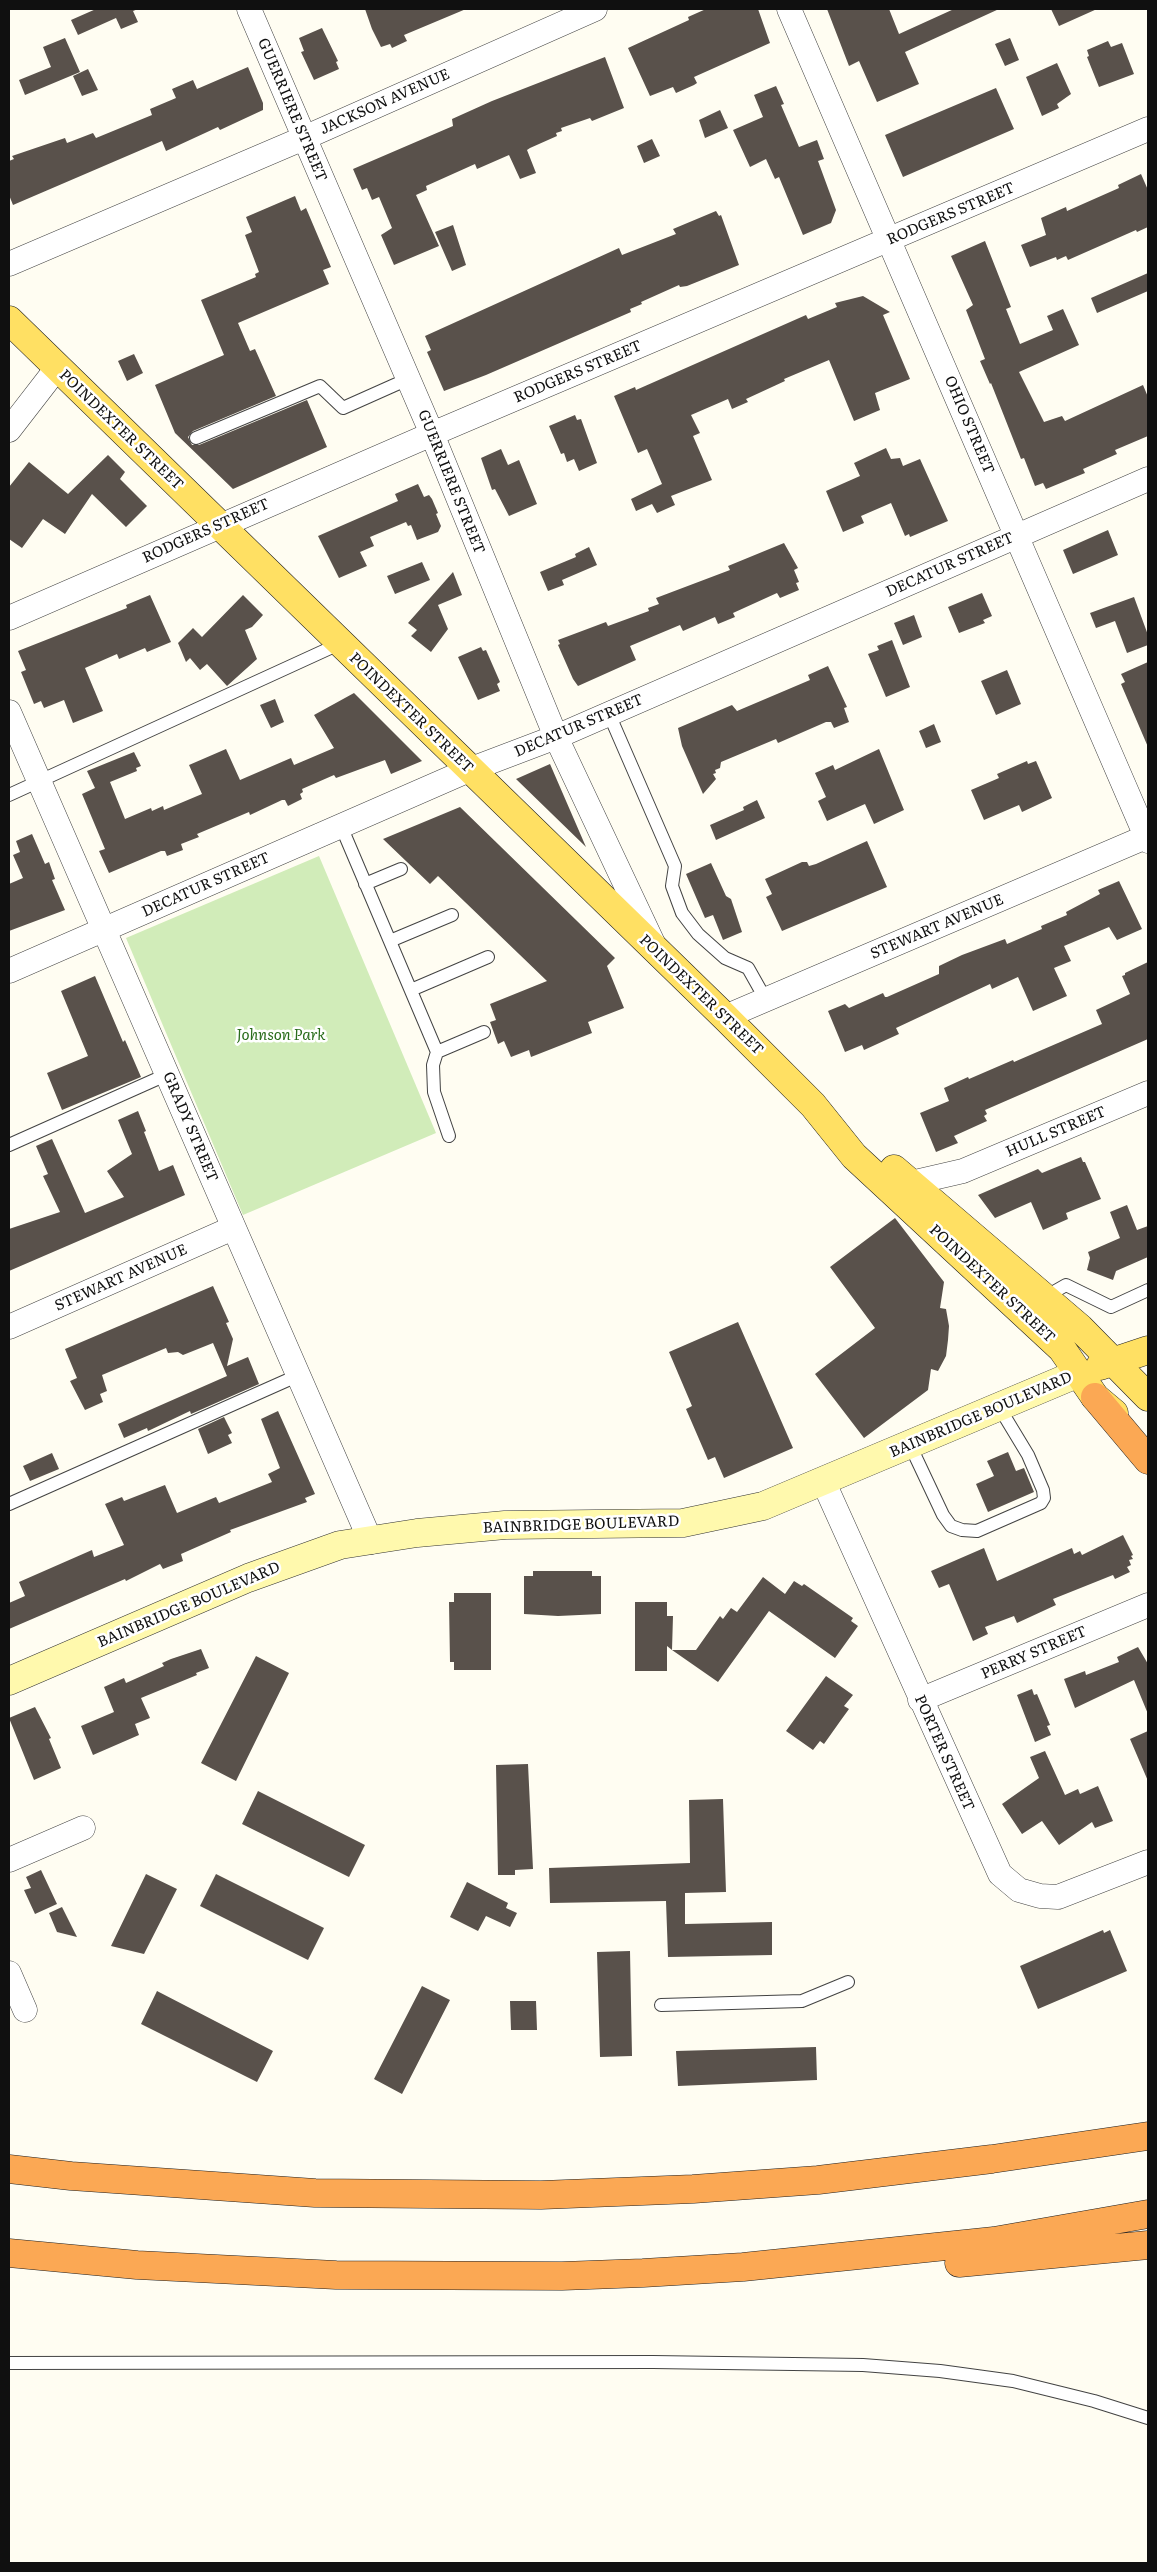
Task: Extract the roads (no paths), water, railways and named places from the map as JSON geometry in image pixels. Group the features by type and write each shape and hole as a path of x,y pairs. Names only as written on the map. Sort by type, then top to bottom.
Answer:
{"highway":[{"path":"1095,1397 1148,1460"},
{"path":"992,2159 1116,2124 1148,2117"},
{"path":"9,2169 71,2176 315,2193 532,2195 692,2189 818,2180 992,2159 1148,2136"},
{"path":"9,2253 155,2266 346,2275 562,2276 743,2266 994,2241 1148,2214"},
{"path":"743,2266 898,2268 1148,2246"}],"main road":[{"name":"POINDEXTER STREET","path":"9,320 218,526 725,1017 813,1105 854,1156 1062,1349 1095,1397 1148,1442"},
{"name":"POINDEXTER STREET","path":"813,1105 911,1183 1045,1297 1114,1361 1148,1397"},
{"name":"BAINBRIDGE BOULEVARD","path":"1079,1373 1148,1350"}],"street":[{"name":"GUERRIERE STREET","path":"249,9 432,434 556,737 658,953"},
{"name":"JACKSON AVENUE","path":"9,264 304,138 596,9"},
{"name":"OHIO STREET","path":"789,9 1148,838"},
{"name":"RODGERS STREET","path":"9,618 432,434 1148,129"},
{"path":"9,430 57,368"},
{"name":"DECATUR STREET","path":"9,971 470,770 556,737 1148,479"},
{"name":"GRADY STREET","path":"9,712 371,1542"},
{"name":"STEWART AVENUE","path":"725,1017 1148,838"},
{"name":"HULL STREET","path":"911,1183 963,1171 1148,1093"},
{"path":"955,1220 949,1199 952,1184 963,1171"},
{"name":"STEWART AVENUE","path":"9,1327 233,1228"},
{"name":"BAINBRIDGE BOULEVARD","path":"9,1681 248,1578 340,1545 371,1542 416,1533 505,1525 683,1523 763,1506 824,1483 1079,1373"},
{"name":"PORTER STREET","path":"824,1483 993,1863 1000,1874 1019,1890 1040,1896 1058,1896 1148,1862"},
{"name":"PERRY STREET","path":"920,1700 1148,1605"},
{"path":"9,1860 83,1828"},
{"path":"9,1973 25,2010"}],"lane":[{"path":"196,438 320,386 343,408 408,379"},
{"path":"9,795 340,644"},
{"path":"609,714 674,866 672,886 682,913 698,934 725,958 748,968 766,1000"},
{"path":"341,826 437,1052 433,1065 434,1092 449,1136"},
{"path":"366,884 401,869"},
{"path":"390,941 452,915"},
{"path":"411,990 488,957"},
{"path":"437,1052 484,1032"},
{"path":"9,1146 168,1074"},
{"path":"1045,1297 1066,1284 1111,1307 1148,1290"},
{"path":"9,1504 299,1375"},
{"path":"910,1445 943,1516 952,1526 962,1530 977,1531 1041,1503 1044,1498 1043,1490 1028,1455 999,1407"},
{"path":"661,2005 802,2001 848,1982"},
{"path":"9,2363 662,2362 863,2365 1013,2381 1094,2401 1148,2418"}],"park label":[{"name":"Johnson Park","path":"281,1036"}]}
